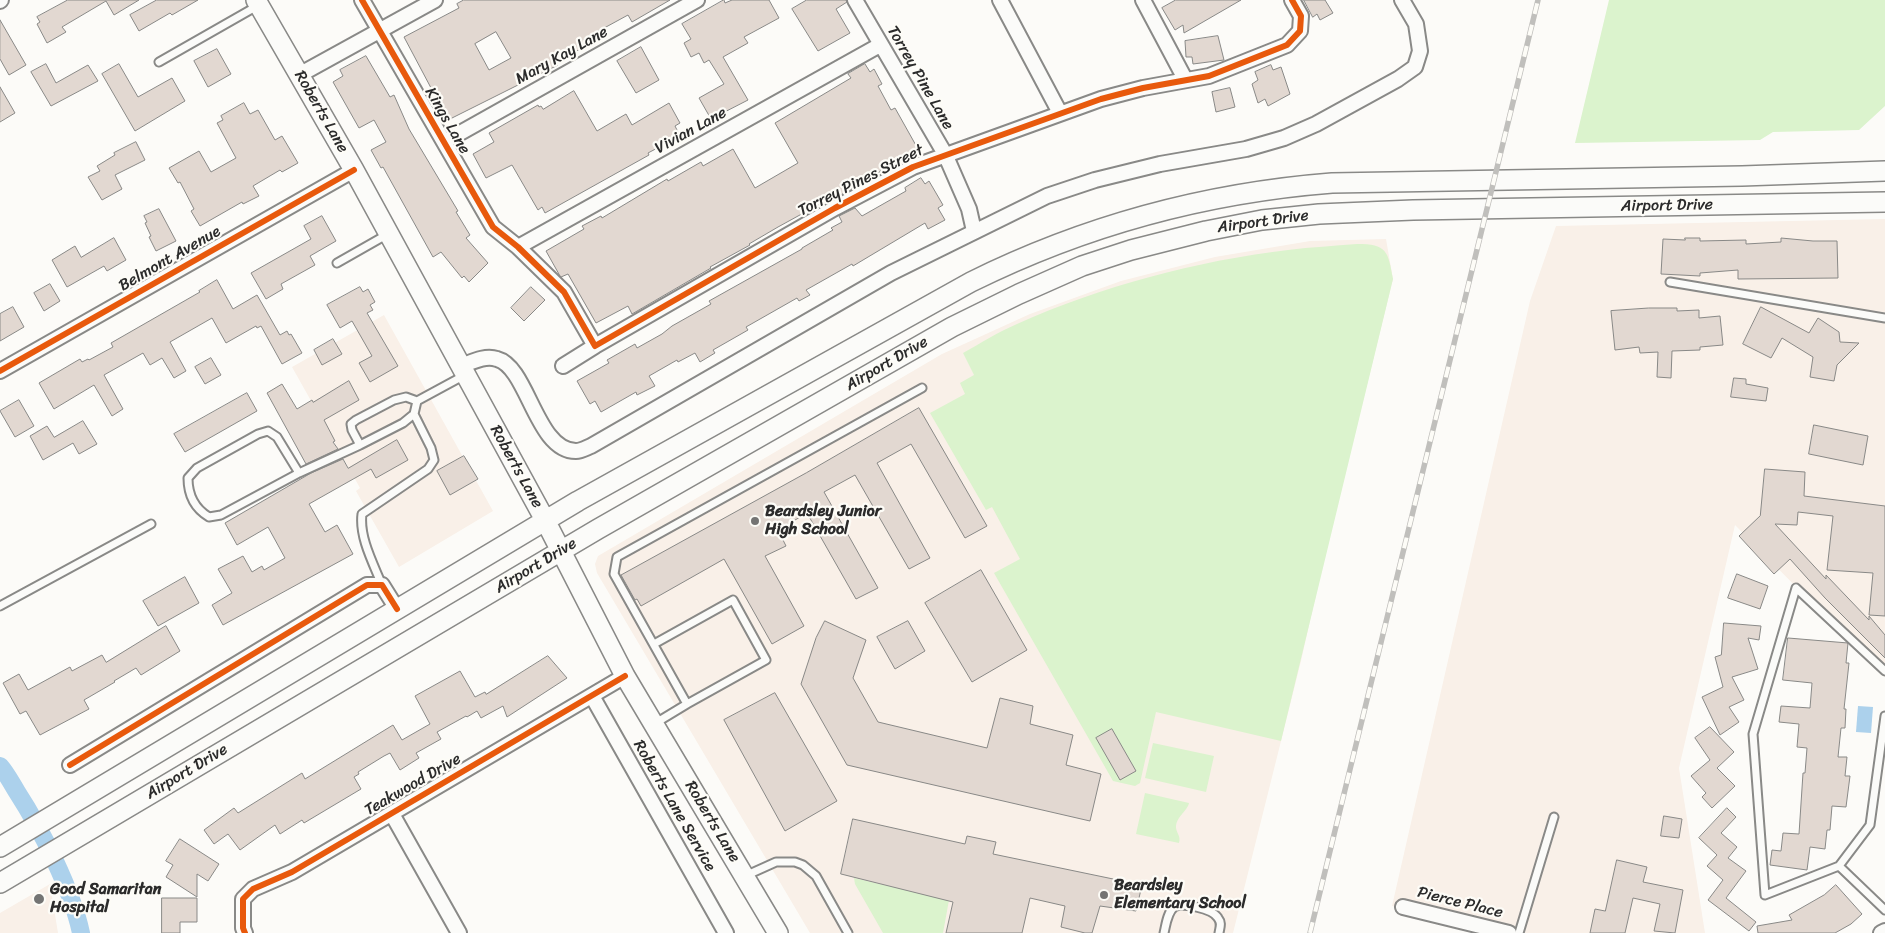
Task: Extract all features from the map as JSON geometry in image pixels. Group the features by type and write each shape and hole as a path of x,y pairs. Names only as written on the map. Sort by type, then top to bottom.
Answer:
{"main road":[{"name":"Roberts Lane","path":"258,3 354,170 545,520 625,676 778,933"},
{"name":"Airport Drive","path":"0,847 545,520 971,282 1007,264 1060,242 1165,209 1247,192 1332,183 1742,176 1885,171"},
{"name":"Airport Drive","path":"0,883 561,551 975,314 1082,266 1172,238 1262,220 1343,212 1885,202"}],"street":[{"name":"Kings Lane","path":"362,0 493,227 518,247"},
{"path":"299,75 435,0"},
{"name":"Mary Kay Lane","path":"444,142 697,0"},
{"name":"Torrey Pine Lane","path":"855,0 945,154 969,209 974,231"},
{"path":"1000,0 1060,113"},
{"path":"1143,0 1185,79"},
{"name":"Torrey Pines Street","path":"564,366 835,208 913,166 1060,113 1143,88 1209,76 1287,45 1300,31 1300,16 1292,0"},
{"path":"463,371 486,358 499,359 511,367 545,430 559,445 566,449 578,451 591,446 891,273 1047,196 1095,180 1160,164 1246,149 1284,138 1316,124 1398,79 1415,67 1420,51 1416,24 1402,0"},
{"name":"Vivian Lane","path":"518,247 880,45"},
{"name":"Belmont Avenue","path":"0,371 354,170"},
{"path":"518,247 564,292 596,346"},
{"path":"70,765 367,586 382,585 397,610"},
{"name":"Teakwood Drive","path":"245,933 243,928 243,900 254,889 292,872 625,676"},
{"name":"Roberts Lane Service","path":"592,696 726,933"},
{"path":"392,814 459,933"},
{"name":"Pierce Place","path":"1403,907 1509,933"},
{"path":"1881,933 1885,931"}],"lane":[{"path":"159,62 258,3"},
{"path":"337,263 389,234"},
{"path":"1670,282 1885,318"},
{"path":"299,473 277,438 268,431 258,434 197,468 188,478 188,490 199,511 209,517 220,515 299,473 403,423 414,414 418,401 463,371"},
{"path":"687,704 614,574 617,558 922,388"},
{"path":"360,445 352,430 352,424 356,420 394,400 406,397 418,401"},
{"path":"382,585 360,524 362,514 428,469 434,460 432,448 414,414"},
{"path":"0,606 151,524"},
{"path":"1885,670 1796,588 1753,734 1765,894 1839,866 1870,825 1885,716"},
{"path":"654,644 733,600 766,660 654,724"},
{"path":"1519,933 1554,817"},
{"path":"745,876 776,862 795,862 803,865 816,876 848,933"},
{"path":"1839,866 1885,910"},
{"path":"1164,933 1172,908 1179,905 1211,911 1218,917 1221,924 1219,933"}],"shaded area":[{"path":"1885,219 1885,677 1735,525 1679,768 1705,933 1511,933 1392,906 1530,301 1556,226"},
{"path":"1386,239 1393,279 1233,933 810,933 597,573 595,564 598,556 942,354 1030,314 1121,281 1215,257 1310,241"},
{"path":"384,315 493,511 399,567 356,491 360,488 292,367"},
{"name":"Good Samaritan Hospital","path":"50,884 58,933 0,933 0,913"}],"green space":[{"path":"1609,0 1885,0 1885,106 1859,130 1773,132 1760,140 1575,143"},
{"path":"1357,244 1375,246 1384,251 1393,279 1281,741 1156,712 1140,783 1135,786 1113,781 994,573 1020,559 992,507 986,510 930,413 965,394 960,383 974,375 963,353 1003,330 1049,310 1116,287 1184,268 1253,255"},
{"path":"1153,743 1214,756 1206,792 1145,778"},
{"path":"1145,793 1189,803 1176,824 1180,839 1179,843 1136,834"},
{"path":"854,878 949,900 943,933 883,933 855,884"}],"water":[{"path":"1858,706 1873,707 1871,733 1856,732"}],"building":[{"path":"68,0 139,0 114,15 106,1 62,27 66,32 47,43 37,24 40,22 37,17"},
{"path":"157,0 198,0 172,15 170,13 139,31 130,15"},
{"path":"464,0 670,0 632,22 628,15 584,39 587,45 556,63 558,65 448,120 404,37 459,8 457,4","holes":["496,32 511,58 489,70 475,44"]},
{"path":"724,0 725,3 732,0 769,0 779,18 744,37 748,43 723,57 748,100 711,119 699,98 724,84 709,60 704,63 699,53 691,57 684,43 691,39 682,24"},
{"path":"807,0 846,0 847,2 836,9 850,33 818,51 792,9"},
{"path":"1176,0 1241,0 1184,33 1183,25 1175,30 1162,8"},
{"path":"1304,0 1325,0 1333,13 1320,20 1317,14 1313,17"},
{"path":"0,20 26,65 9,75 0,59"},
{"path":"1218,36 1224,60 1193,64 1192,57 1186,57 1185,41"},
{"path":"641,47 659,80 636,93 617,61"},
{"path":"217,49 231,74 208,87 194,61"},
{"path":"366,56 390,97 394,95 409,129 458,211 456,212 470,235 466,238 488,263 469,282 464,276 462,278 441,252 433,257 383,167 381,168 371,150 386,142 374,120 359,128 333,82 343,76 340,70"},
{"path":"46,64 56,83 88,65 98,81 51,106 31,72"},
{"path":"119,64 138,97 172,78 185,101 135,131 102,74"},
{"path":"865,64 870,72 874,69 882,84 878,86 891,110 895,108 918,149 830,201 829,199 778,227 632,314 628,306 596,323 568,274 560,276 546,251 584,229 582,226 601,216 602,218 667,179 668,181 701,162 703,166 733,149 755,188 798,163 775,123 851,78 848,74"},
{"path":"1271,65 1273,70 1281,67 1290,94 1268,106 1265,99 1258,103 1252,84 1258,80 1255,72"},
{"path":"0,87 15,113 0,122"},
{"path":"1230,88 1235,107 1216,112 1212,92"},
{"path":"574,91 597,131 626,114 632,125 669,103 680,123 675,126 680,136 545,213 542,207 538,210 512,165 486,178 473,154 494,142 489,133 538,105 543,109"},
{"path":"244,103 250,114 258,110 275,140 282,136 298,163 282,172 280,170 253,186 259,196 243,204 242,202 200,226 191,211 194,209 180,182 178,183 169,168 199,151 211,172 236,158 217,123 223,120 221,116"},
{"path":"136,142 145,160 115,175 122,189 102,200 88,177 100,171 97,166 115,155 114,153"},
{"path":"921,178 925,184 929,181 943,205 938,208 945,220 928,229 925,223 853,266 852,264 806,290 810,295 799,301 797,298 746,327 748,330 713,350 715,353 700,362 695,353 678,362 677,360 649,376 655,386 637,395 636,392 601,412 595,401 590,404 577,381 609,363 607,360 635,344 637,348 662,334 672,326 711,304 709,301 833,230 831,228 842,222 839,216 855,208 862,216 906,191 905,188"},
{"path":"159,209 176,241 156,251 149,237 151,236 144,216"},
{"path":"322,216 336,241 310,256 315,265 281,284 283,289 266,299 251,273 311,239 304,226"},
{"path":"114,238 126,260 107,271 104,266 67,287 52,260 75,246 81,257"},
{"path":"1685,238 1700,238 1700,241 1746,240 1746,244 1781,242 1781,238 1837,241 1838,278 1738,279 1738,270 1700,273 1700,276 1661,274 1663,239 1685,240"},
{"path":"217,280 233,309 257,295 280,335 287,331 289,335 291,334 302,353 282,364 261,326 257,328 256,326 226,343 212,318 170,342 186,371 174,378 162,358 150,365 143,353 104,375 123,409 112,416 94,385 54,409 39,383 80,359 82,362 89,360 113,347 111,343 200,292"},
{"path":"50,284 60,301 44,311 34,293"},
{"path":"360,287 363,292 368,289 375,302 370,305 373,310 367,313 398,366 370,382 359,363 372,356 352,321 340,328 327,305"},
{"path":"531,287 545,300 524,321 511,308"},
{"path":"13,307 24,327 0,341 0,314"},
{"path":"1761,307 1809,333 1818,318 1839,332 1840,342 1859,343 1837,365 1834,381 1810,377 1813,357 1782,338 1771,358 1743,344"},
{"path":"1677,308 1677,311 1699,310 1699,318 1720,316 1723,345 1700,347 1700,350 1672,351 1671,378 1657,377 1658,352 1640,353 1639,347 1615,350 1611,311"},
{"path":"333,339 342,354 322,365 314,350"},
{"path":"211,358 221,375 205,384 195,367"},
{"path":"1734,378 1746,379 1746,384 1768,388 1766,401 1731,397"},
{"path":"349,381 359,400 324,420 338,449 306,464 267,393 282,384 297,409"},
{"path":"247,393 257,411 185,452 174,434"},
{"path":"19,400 34,426 15,437 0,411"},
{"name":"Beardsley Junior High School","path":"919,408 987,526 965,538 911,444 877,463 930,558 909,569 855,475 824,492 878,588 856,599 807,513 778,530 786,546 765,556 804,626 772,644 724,559 641,606 637,599 635,600 621,575"},
{"path":"83,421 97,444 79,454 73,443 43,460 30,436 47,426 54,437"},
{"path":"1814,425 1868,436 1863,465 1809,454"},
{"path":"397,440 408,460 376,478 371,469 309,504 325,532 337,525 353,554 223,625 212,605 232,593 218,569 243,556 252,572 262,566 264,570 285,558 268,527 237,545 225,523 311,473 343,459 348,468"},
{"path":"464,456 478,479 450,495 437,471"},
{"path":"1765,469 1805,472 1804,496 1885,506 1885,616 1869,615 1873,573 1827,570 1833,516 1798,512 1797,525 1775,524 1826,579 1826,575 1869,620 1869,616 1885,635 1885,658 1825,598 1790,559 1774,574 1739,536 1760,516"},
{"path":"981,570 1027,650 972,682 925,603"},
{"path":"1737,574 1768,586 1760,609 1728,598"},
{"path":"185,577 199,603 158,626 143,601"},
{"path":"825,621 866,640 853,678 878,722 987,748 1000,698 1033,706 1030,724 1073,735 1066,765 1101,774 1090,821 847,765 801,684 816,638"},
{"path":"908,621 925,651 895,669 877,637"},
{"path":"1724,623 1761,626 1759,640 1748,638 1758,669 1732,677 1744,700 1729,707 1739,722 1720,735 1702,697 1723,687 1715,657 1721,655"},
{"path":"166,626 180,651 141,675 136,668 114,681 84,700 89,709 40,735 26,711 20,714 3,683 19,674 28,690 70,667 72,671 102,655 106,662"},
{"path":"1788,638 1848,643 1846,663 1849,663 1844,709 1846,709 1845,728 1841,728 1838,757 1847,757 1845,776 1850,776 1846,807 1832,806 1830,830 1827,830 1825,849 1810,847 1807,870 1770,865 1772,850 1781,851 1783,833 1799,834 1803,773 1805,773 1807,748 1797,747 1799,724 1779,722 1781,706 1810,708 1812,683 1783,680"},
{"path":"548,656 567,678 507,717 503,706 481,718 477,711 466,716 437,732 441,739 416,753 419,758 400,770 390,753 384,756 358,772 359,774 354,777 361,789 304,823 302,820 280,834 275,825 240,850 228,834 214,844 204,830 234,808 238,813 302,773 305,779 393,725 402,740 430,724 415,696 460,671 475,697 485,692 486,694"},
{"path":"775,693 837,801 785,831 724,720"},
{"path":"1710,727 1734,752 1717,768 1735,786 1712,808 1702,797 1706,793 1691,776 1710,760 1695,738"},
{"path":"1112,729 1136,771 1120,780 1096,738"},
{"path":"1727,808 1736,817 1721,833 1737,847 1728,858 1746,871 1726,898 1756,922 1749,931 1708,900 1723,880 1707,866 1717,855 1699,838"},
{"path":"1664,816 1682,819 1679,838 1661,836"},
{"path":"853,819 965,844 967,836 996,842 993,854 1142,885 1136,911 1100,906 1092,933 1085,933 1061,927 1065,906 1030,898 1022,933 946,933 953,902 841,874"},
{"path":"180,839 219,864 208,881 197,874 197,897 166,877 173,865 166,861"},
{"path":"1617,860 1647,867 1643,882 1683,890 1675,933 1654,931 1660,904 1633,898 1625,933 1590,933 1595,909 1605,911"},
{"path":"1836,885 1862,914 1851,924 1835,933 1758,933 1757,926 1792,920 1789,915 1824,895"},
{"path":"162,898 197,898 197,922 180,922 180,933 162,933"}],"waterway":[{"path":"0,766 26,807 55,860 71,898 81,933"}],"railway":[{"path":"1310,933 1538,0"}],"cycle path":[{"path":"362,0 493,227 518,247 564,292 595,346 835,208 913,167 1101,99 1143,88 1209,76 1287,45 1300,31 1301,16 1292,0"},
{"path":"0,371 354,170"},
{"path":"70,765 367,585 382,585 397,609"},
{"path":"245,933 243,928 243,899 253,889 292,872 625,676"}],"place":[{"name":"Beardsley Junior High School","path":"755,521"},
{"name":"Beardsley Elementary School","path":"1104,895"},
{"name":"Good Samaritan Hospital","path":"39,899"}]}
